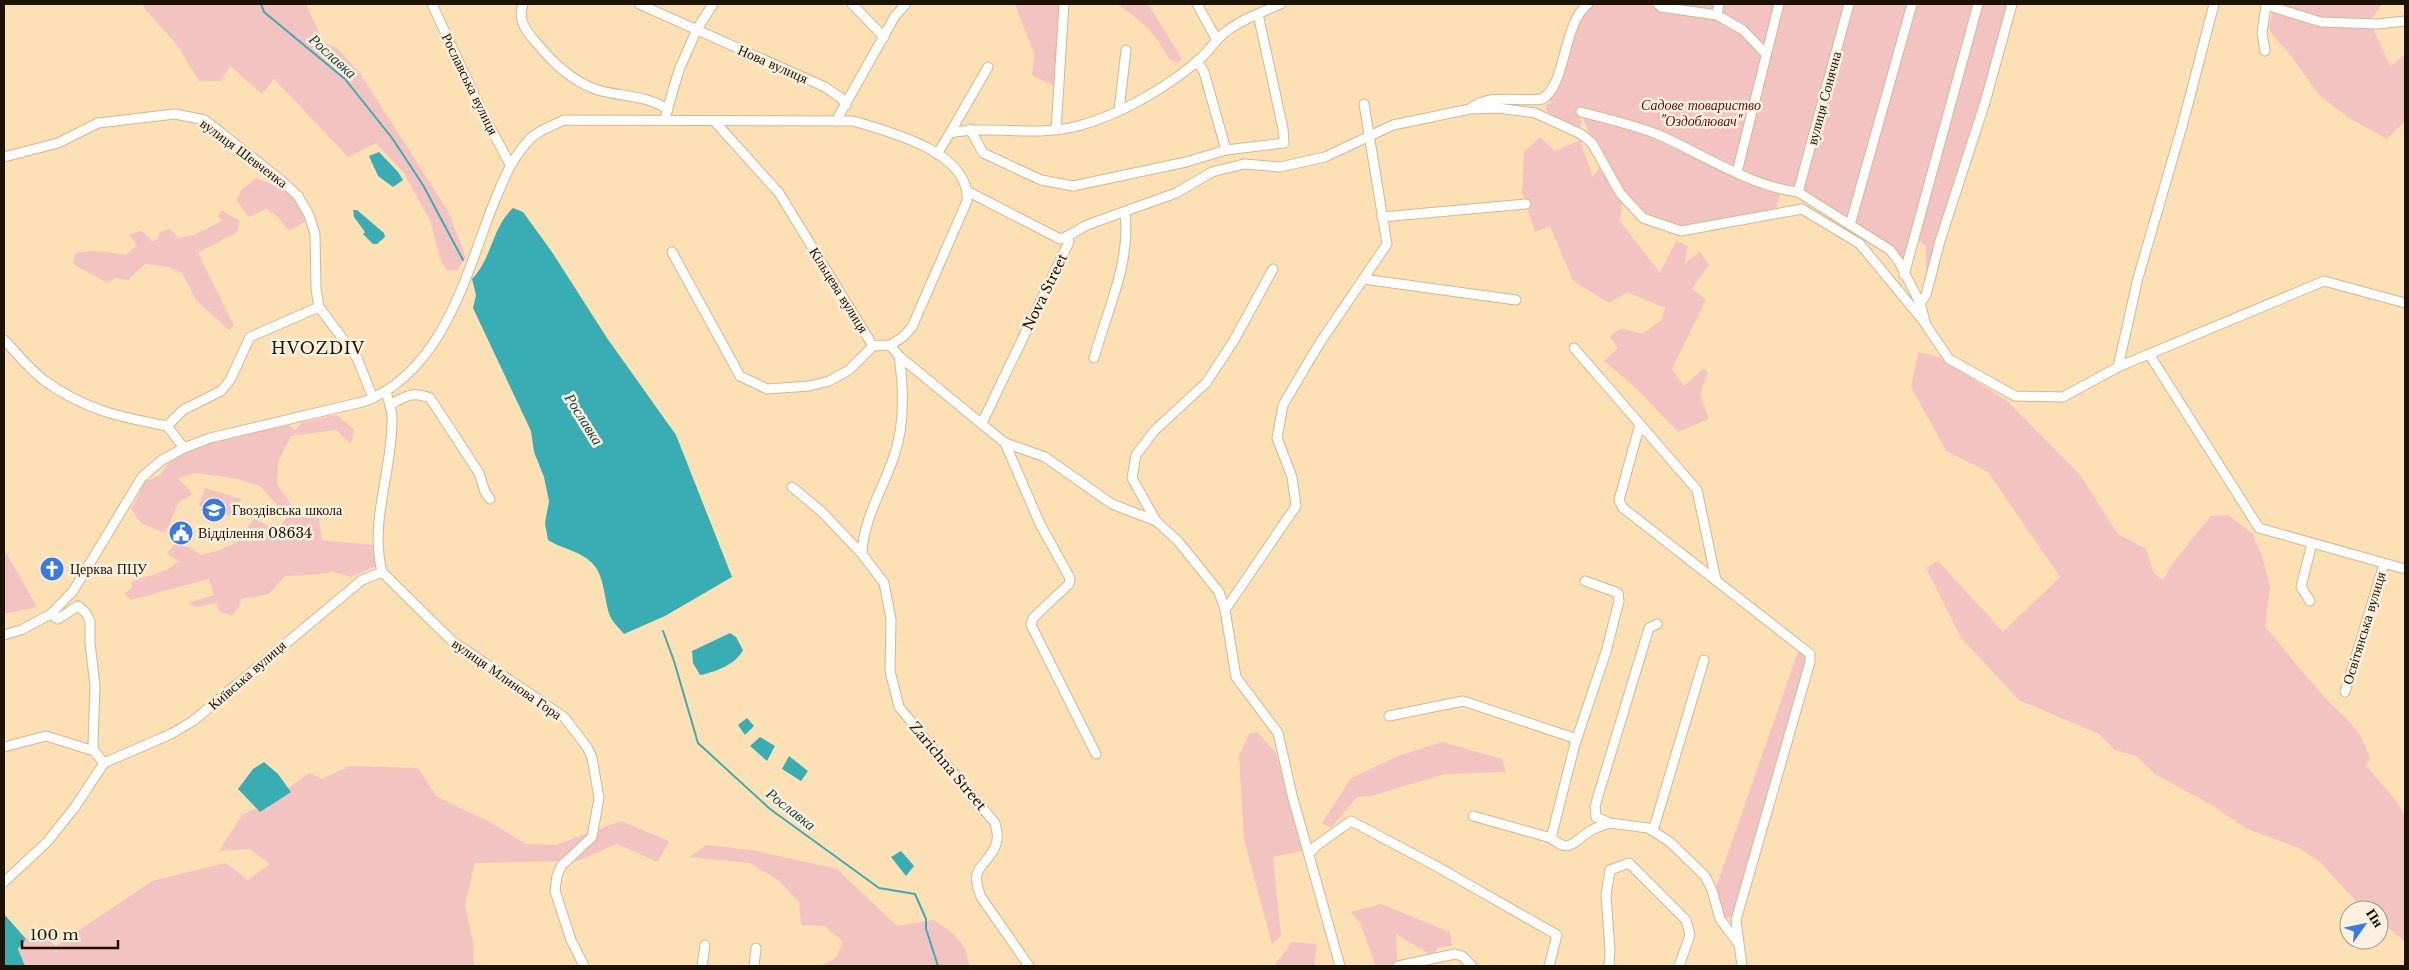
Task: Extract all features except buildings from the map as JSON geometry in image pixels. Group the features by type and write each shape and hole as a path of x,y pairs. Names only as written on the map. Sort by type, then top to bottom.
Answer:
{"street":[{"name":"Рославська вулиця","path":"432,4 482,114 510,164"},
{"path":"523,4 520,14 525,30 556,67 597,90 657,102 668,110"},
{"name":"Нова вулиця","path":"639,4 825,87 841,98 846,105"},
{"path":"664,122 679,70 697,29 713,4"},
{"path":"852,4 884,37"},
{"path":"836,121 884,37 906,4"},
{"path":"1056,130 1064,4"},
{"path":"1197,4 1217,40"},
{"path":"950,133 970,129 1044,132 1079,126 1140,101 1164,86 1197,61 1226,31 1281,4"},
{"path":"1470,109 1476,104 1501,98 1533,100 1547,96 1561,67 1570,32 1588,4"},
{"path":"1658,4 1661,7 1717,15 1743,30 1765,53"},
{"path":"1717,15 1719,4"},
{"path":"1737,172 1765,53 1779,4"},
{"name":"вулиця Сонячна","path":"1798,192 1849,4"},
{"path":"1850,225 1912,4"},
{"path":"1904,275 1978,4"},
{"path":"1920,303 1926,295 1940,241 1986,99 2012,4"},
{"path":"2118,367 2138,278 2183,123 2214,4"},
{"path":"2265,51 2262,33 2264,4 2321,22 2378,24 2405,21"},
{"path":"970,129 983,153 1041,180 1073,186 1186,162 1226,150 1284,142 1283,129 1258,14"},
{"path":"1119,110 1126,50"},
{"path":"1197,61 1204,72 1226,150"},
{"path":"938,154 988,67"},
{"path":"1225,610 1296,506 1292,477 1277,438 1283,405 1319,344 1387,244 1364,104"},
{"path":"1068,236 1087,226 1176,193 1212,172 1244,164 1280,167 1326,157 1392,125 1470,109 1498,108 1525,111 1551,118 1581,134 1592,143 1620,193 1643,218 1681,230 1802,209 1860,244 1926,325 1948,359 2015,396 2063,397 2118,367 2324,281 2405,303"},
{"path":"1581,112 1658,134 1737,172 1781,190 1798,192 1890,250 1899,262 1920,303 1926,325"},
{"name":"вулиця Шевченка","path":"4,157 58,143 98,123 175,114 206,120 298,196 308,215 314,234 316,289 319,307 356,358 373,398"},
{"path":"4,635 21,630 51,614 73,591 142,477 162,460 184,448 210,438 373,398 386,391 412,369 450,316 510,164 532,136 564,120 853,122 895,133 938,154 953,165 968,191 962,212 912,327 890,345 873,346"},
{"name":"Кільцева вулиця","path":"672,252 740,376 767,389 809,386 829,381 849,370 873,346 779,193 716,122"},
{"name":"Nova Street","path":"968,191 1060,239 1068,236 1069,242 982,423"},
{"path":"1382,217 1526,204"},
{"path":"1094,358 1104,319 1120,276 1127,225 1125,213"},
{"path":"1274,269 1238,334 1206,383 1155,430 1136,454 1132,478 1156,521 1178,542 1217,590 1225,610 1236,677 1278,733 1292,795 1340,966"},
{"path":"1363,279 1516,300"},
{"path":"167,426 183,410 221,391 230,380 250,338 319,307"},
{"path":"4,340 44,380 88,407 121,417 167,426 184,448"},
{"path":"890,345 899,356 1005,442 1045,456 1112,504 1156,521"},
{"path":"1574,348 1697,490 1716,580"},
{"path":"2149,354 2259,528 2405,569"},
{"path":"862,554 869,517 894,457 902,415 903,382 899,356"},
{"path":"382,572 379,526 382,497 390,459 392,416 386,391"},
{"path":"390,405 405,396 417,393 430,398 479,473 485,492 490,499"},
{"path":"1640,424 1619,500 1623,508 1810,654 1810,662 1736,920 1742,966"},
{"path":"1005,442 1040,524 1070,578 1069,584 1033,618 1031,625 1096,754"},
{"name":"Zarichna Street","path":"792,486 822,512 862,554 884,583 891,619 890,671 899,707 996,823 998,836 995,847 977,870 977,887 981,897 1029,966"},
{"path":"2310,601 2301,586 2312,543"},
{"name":"Освітянська вулиця","path":"2345,692 2384,564"},
{"name":"Київська вулиця","path":"104,763 172,734 193,721 362,580 382,572"},
{"name":"вулиця Млинова Гора","path":"382,572 451,640 564,718 587,747 592,758 599,798 592,837 561,866 557,876 556,891 571,940 584,966"},
{"path":"1551,838 1577,739 1606,652 1619,602 1618,593 1585,581"},
{"path":"51,614 58,619 78,606 86,613 90,621 90,643 95,686 94,751"},
{"path":"1657,624 1649,628 1595,806 1596,816 1610,822 1648,828 1670,842 1705,876 1712,890 1720,919 1738,943"},
{"path":"1653,831 1704,660"},
{"path":"1389,716 1463,701 1577,739"},
{"path":"4,747 46,736 94,751 104,763 75,807 47,842 4,882"},
{"path":"1473,816 1551,838 1560,845 1571,846 1592,830 1610,822"},
{"path":"1308,854 1350,821 1436,866 1557,935 1550,966"},
{"path":"1609,966 1610,950 1606,895 1610,870 1629,863 1686,920 1690,935 1679,966"},
{"path":"702,966 705,945"},
{"path":"754,966 756,948"},
{"path":"1398,966 1455,954 1462,956 1472,966"}],"green space":[{"path":"143,4 306,4 324,43 336,47 359,72 448,211 466,257 457,270 447,271 440,259 431,223 404,173 376,143 348,157 274,79 262,94 230,66 221,81 199,81 177,45 144,8"},
{"path":"1015,4 1059,4 1054,86 1032,75 1034,54"},
{"path":"1117,4 1148,4 1182,59 1177,63 1170,60 1148,28"},
{"name":"Садове товариство \"Оздоблювач\"","path":"1584,4 2011,4 1926,295 1926,246 1914,237 1908,258 1899,262 1890,250 1798,192 1781,190 1775,214 1681,231 1643,218 1620,193 1592,143 1581,112 1577,111 1582,122 1579,128 1550,116 1545,106 1552,102 1542,99 1547,96"},
{"path":"2274,4 2382,4 2370,21 2390,66 2405,55 2405,121 2387,139 2347,117 2319,95 2269,28"},
{"path":"1540,137 1555,151 1580,140 1593,177 1601,166 1622,202 1620,221 1660,273 1676,241 1688,246 1685,263 1700,252 1709,265 1692,289 1706,300 1672,369 1684,386 1703,369 1708,372 1700,394 1709,419 1678,432 1635,387 1604,361 1618,348 1610,337 1621,328 1642,334 1662,320 1665,308 1627,292 1609,303 1573,281 1550,226 1535,232 1522,192 1524,152"},
{"path":"257,178 289,192 307,220 289,231 278,217 267,209 248,217 237,200 241,190"},
{"path":"221,210 240,221 237,232 198,253 234,326 229,330 196,300 182,273 168,267 145,264 128,280 116,278 107,283 73,264 75,253 100,251 125,255 137,246 129,234 142,231 152,241 158,239 160,232 170,229 178,238 194,235 222,221 218,217"},
{"path":"1918,352 1939,357 2008,402 2080,475 2118,534 2146,549 2154,573 2163,580 2175,560 2211,516 2228,515 2252,533 2262,556 2270,587 2265,627 2328,701 2350,722 2366,747 2370,759 2366,766 2397,802 2405,816 2405,941 2389,929 2389,900 2355,900 2320,862 2299,848 2247,829 2213,806 2155,774 2136,756 2115,750 2099,734 2019,700 1961,638 1926,568 1938,561 2003,632 2060,577 1988,472 1946,451 1911,387"},
{"path":"336,415 354,429 351,444 336,430 291,436 278,462 277,484 300,517 318,514 322,540 373,545 378,565 351,577 334,572 285,576 269,594 241,599 239,607 232,616 219,611 216,603 196,607 188,603 214,595 209,579 131,600 124,594 132,588 132,581 167,570 179,561 167,554 174,544 191,548 200,555 217,551 237,542 254,519 278,530 287,516 260,486 238,479 196,473 178,478 193,494 179,502 165,533 141,523 131,509 139,495 143,482 161,475 169,461 187,449 211,441 288,425 295,430 301,423"},
{"path":"205,488 241,499 235,518 199,506"},
{"path":"4,549 37,607 4,614"},
{"path":"1799,649 1814,657 1733,915 1725,919 1716,887"},
{"path":"1257,732 1276,753 1302,851 1273,857 1281,936 1272,944 1244,840 1239,756 1249,734"},
{"path":"1442,742 1502,759 1506,772 1445,774 1371,796 1357,797 1331,828 1322,823 1351,778 1398,756"},
{"path":"350,766 418,768 437,797 490,822 526,844 556,845 621,821 669,841 658,862 617,844 578,861 475,863 465,904 473,942 474,966 25,966 18,949 26,939 44,937 56,946 152,881 226,863 248,880 270,864 250,849 219,851 243,814 267,804 309,773 322,779"},
{"path":"706,845 752,850 837,869 897,926 933,920 946,928 962,944 969,966 821,966 836,958 843,942 825,926 801,925 799,902 779,881 750,863 690,857"},
{"path":"1381,904 1450,932 1452,946 1439,947 1432,956 1396,934 1397,961 1393,966 1376,966 1360,923 1351,912"},
{"path":"1292,942 1317,944 1314,966 1274,966"}],"water":[{"path":"379,152 403,180 393,187 378,176 369,156"},
{"path":"513,208 523,212 552,252 607,338 676,435 732,577 665,616 624,634 610,616 600,575 593,564 583,556 548,540 545,523 549,501 544,477 534,452 531,431 473,308 476,295 472,279 484,262 501,224"},
{"path":"353,210 357,210 384,233 385,237 377,244 373,244 363,234 365,232 354,217"},
{"path":"730,633 736,637 743,650 740,655 725,667 700,675 693,663 692,651"},
{"path":"747,718 754,726 745,735 738,725"},
{"path":"760,737 775,746 767,761 750,746"},
{"path":"789,756 808,771 801,781 782,769"},
{"path":"264,762 278,774 291,792 260,812 238,789 253,769"},
{"path":"901,851 914,866 906,876 891,857"},
{"path":"4,914 26,939 18,949 25,966 4,966"}],"waterway":[{"name":"Рославка","path":"261,4 264,12 345,79 392,138 423,185 463,260"},
{"name":"Рославка","path":"663,631 674,661 698,743 770,809 879,888 915,894 926,919 926,929 938,966"}],"place":[{"name":"Гвоздівська школа","path":"214,510"},
{"name":"Відділення 08634","path":"181,533"},
{"name":"Церква ПЦУ","path":"52,569"}],"district":[{"name":"HVOZDIV","path":"318,348"}]}
